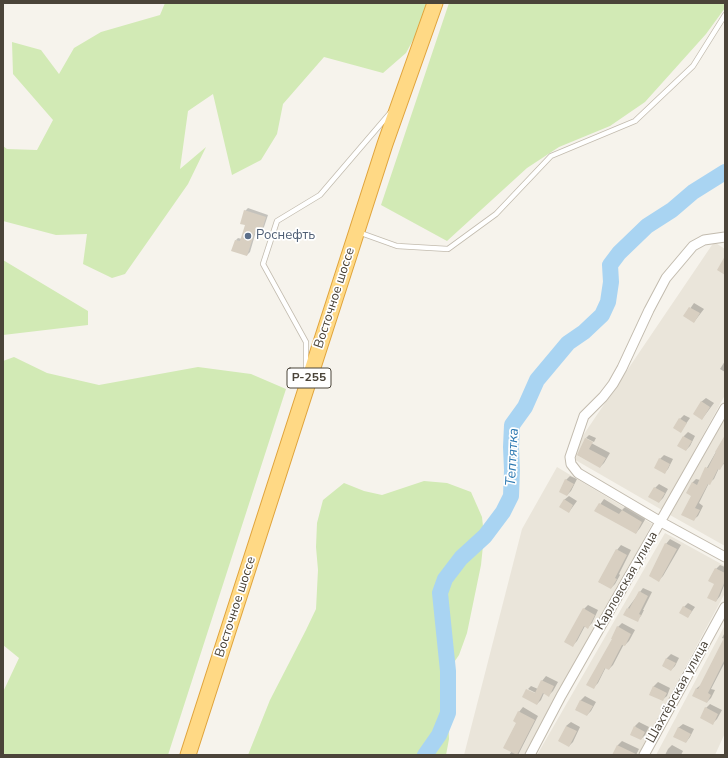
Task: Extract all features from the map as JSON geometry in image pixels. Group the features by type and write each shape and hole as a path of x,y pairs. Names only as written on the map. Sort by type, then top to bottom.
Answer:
{"highway":[{"name":"Восточное шоссе","path":"188,755 385,144 435,3"}],"street":[{"path":"725,237 704,240 693,246 666,278 613,384 603,397 584,416 570,457 571,464 578,472 660,522 725,557"},
{"name":"Карловская улица","path":"530,755 561,696 725,408"},
{"name":"Шахтёрская улица","path":"644,755 725,607"}],"lane":[{"path":"357,232 397,246 448,249 496,214 551,156 635,121 693,66 725,15"},
{"path":"306,388 306,342 263,264 277,221 320,195 401,100"}],"shaded area":[{"path":"714,242 725,249 725,395 662,510 572,458 584,434"},
{"path":"725,416 725,546 670,515"},
{"path":"557,467 652,524 527,755 464,755 522,529"},
{"path":"665,533 725,566 725,593 638,755 537,755"},
{"path":"725,625 725,733 715,755 656,755"}],"green space":[{"path":"165,3 433,3 406,53 383,73 324,57 283,104 277,134 261,160 232,175 213,94 188,111 180,169 206,147 188,184 125,274 112,278 83,264 87,234 56,235 3,221 3,146 7,149 37,150 53,120 13,74 12,42 41,50 59,74 74,48 101,32 160,15"},
{"path":"449,3 725,3 725,8 706,34 645,102 610,126 559,147 527,168 447,241 381,205"},
{"path":"3,260 88,311 88,325 3,335"},
{"path":"14,357 47,373 99,385 198,367 251,374 286,389 168,755 3,755 3,692 19,658 3,645 3,361"},
{"path":"424,481 447,483 471,492 482,517 484,536 481,565 467,633 459,655 448,671 451,693 448,713 449,739 446,755 248,755 270,700 316,609 318,570 316,547 317,523 323,500 344,483 364,491 382,495"}],"building":[{"path":"244,210 266,217 262,230 256,228 247,256 231,251 235,240 240,241 245,225 240,224"},
{"path":"725,256 725,275 717,270"},
{"path":"689,307 700,313 694,323 683,316"},
{"path":"701,401 710,407 702,420 693,414"},
{"path":"679,418 687,423 681,433 673,428"},
{"path":"725,435 725,461 720,470 718,469 710,485 708,484 695,508 700,510 694,521 681,515 691,496 686,493 692,482 697,485 705,467 708,468"},
{"path":"683,436 692,441 686,451 677,446"},
{"path":"585,438 593,442 589,449 606,458 600,468 577,455"},
{"path":"659,458 670,464 665,474 654,468"},
{"path":"565,479 574,484 567,496 559,492"},
{"path":"654,487 665,493 659,503 648,497"},
{"path":"564,499 573,505 569,513 559,507"},
{"path":"599,503 619,514 622,510 642,522 636,534 594,511"},
{"path":"665,543 677,549 659,582 649,576"},
{"path":"616,549 627,555 611,589 598,582"},
{"path":"715,568 725,573 725,581 716,602 707,598 714,584 708,581"},
{"path":"639,591 648,596 639,614 641,615 638,622 623,615 627,608 629,609"},
{"path":"683,606 692,611 688,618 679,613"},
{"path":"583,608 595,615 588,629 584,626 573,647 564,642"},
{"path":"617,626 631,634 625,646 622,645 609,670 605,668 594,689 586,685 612,639"},
{"path":"725,636 725,659 708,693 711,695 707,703 692,696 696,688 698,689"},
{"path":"666,658 676,663 671,671 662,666"},
{"path":"541,680 554,686 549,697 543,693 537,705 522,697 526,689 535,693"},
{"path":"653,686 667,693 663,701 649,695"},
{"path":"580,700 593,706 587,716 575,710"},
{"path":"705,707 718,714 713,725 700,718"},
{"path":"518,711 535,720 517,755 503,748 516,723 513,721"},
{"path":"566,726 577,731 569,747 558,741"},
{"path":"634,726 645,732 641,740 630,735"},
{"path":"678,727 691,734 686,743 673,737"},
{"path":"617,745 638,755 612,755"}],"waterway":[{"name":"Тептятка","path":"425,755 439,735 448,713 448,671 440,593 445,579 461,558 485,536 503,512 511,496 512,425 525,407 537,380 568,343 584,332 602,315 608,302 611,282 610,265 619,253 647,226 672,210 693,192 725,172"}],"place":[{"name":"Роснефть","path":"248,236"}]}
